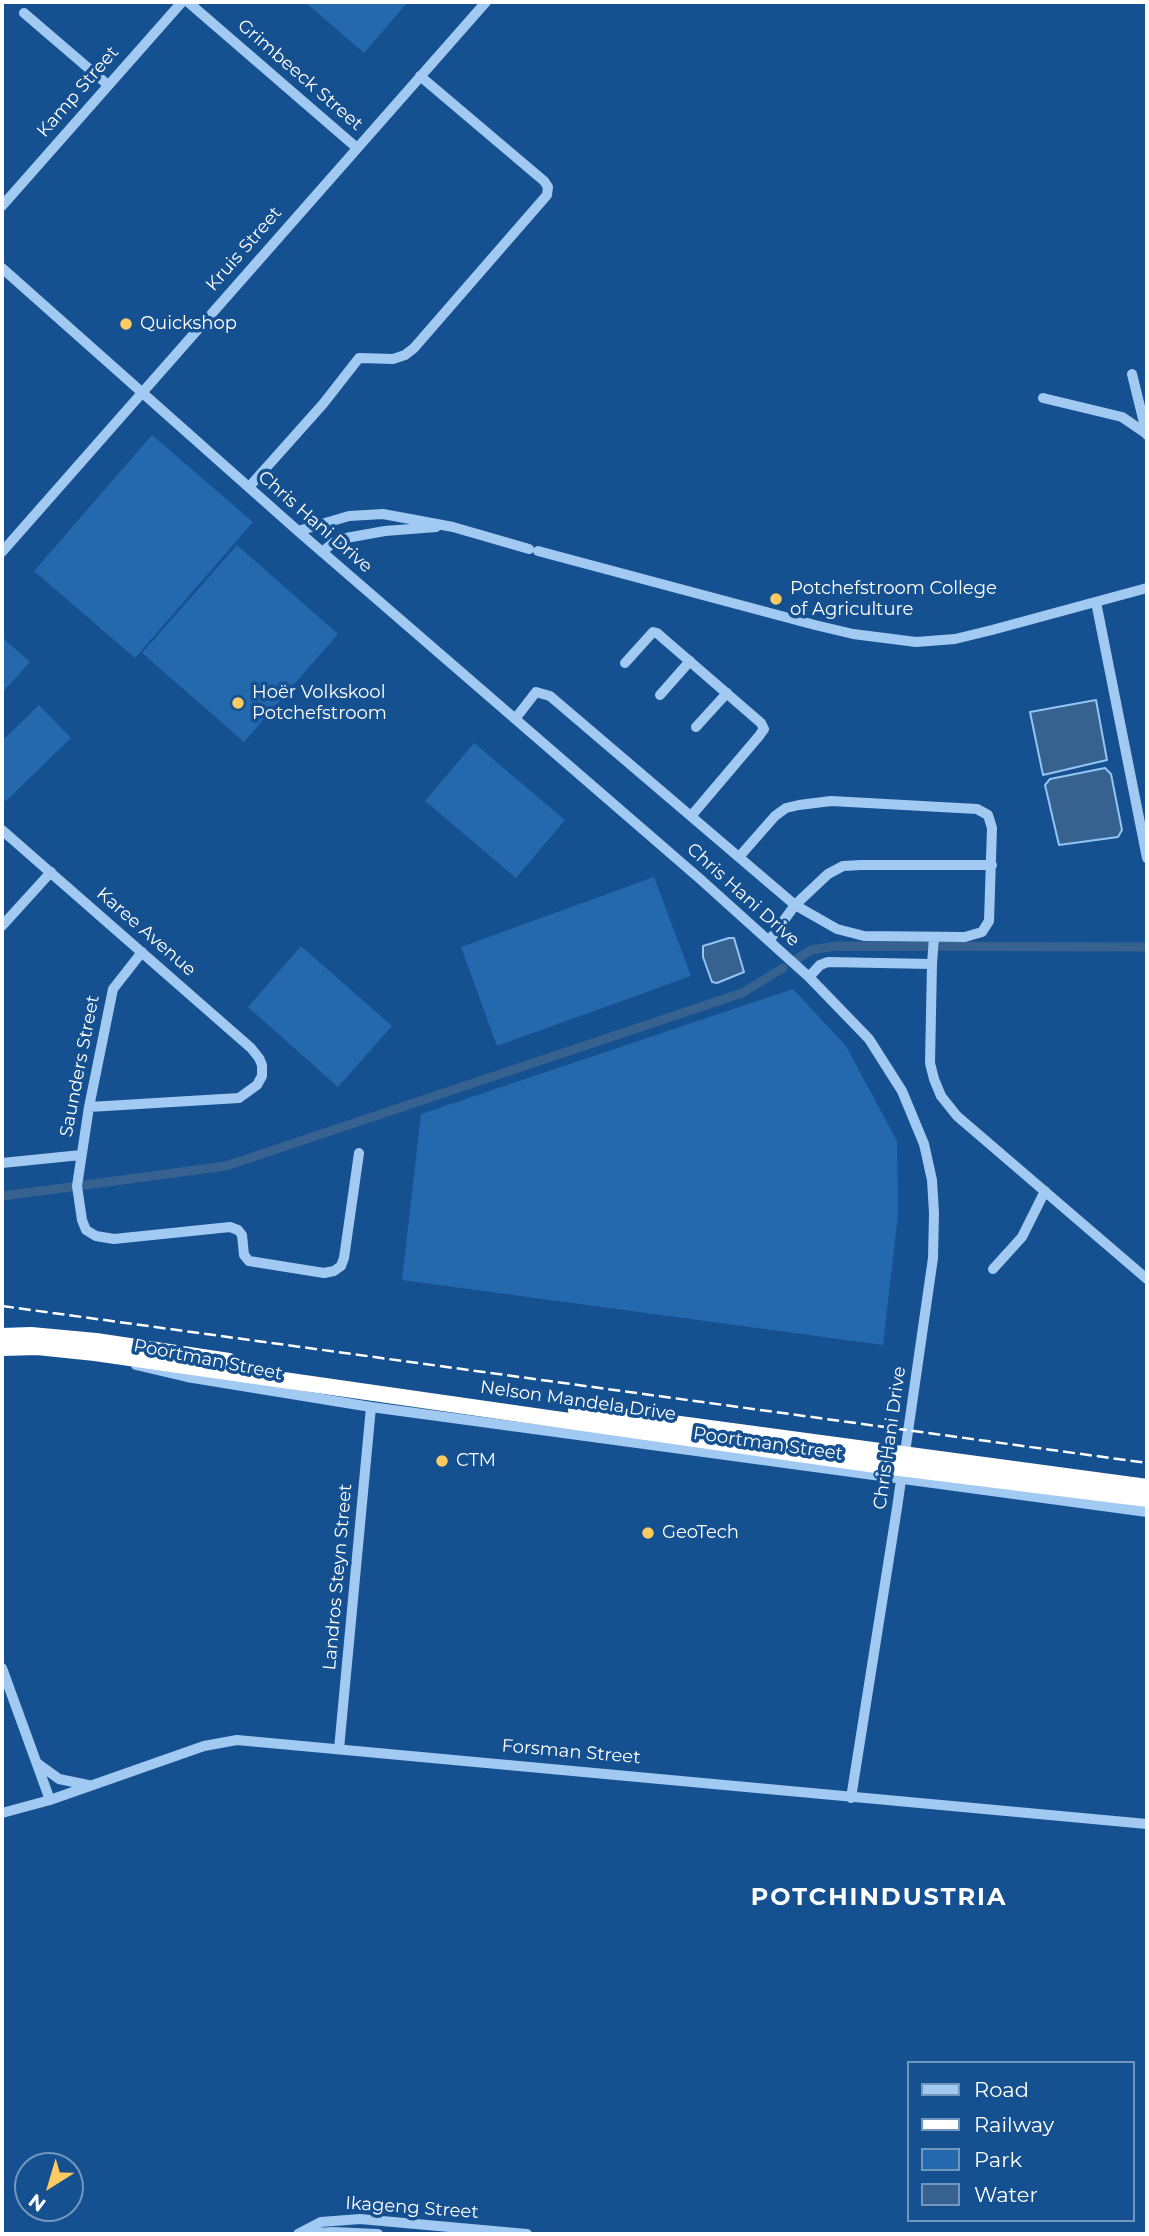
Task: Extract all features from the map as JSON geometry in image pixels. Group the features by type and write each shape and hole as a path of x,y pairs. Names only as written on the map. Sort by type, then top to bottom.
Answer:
{"highway":[{"name":"Nelson Mandela Drive","path":"2,1336 32,1335 96,1341 1147,1487"},
{"name":"Nelson Mandela Drive","path":"2,1348 95,1353 876,1465 1147,1499"}],"street":[{"name":"Kamp Street","path":"2,206 181,2"},
{"name":"Grimbeeck Street","path":"188,2 357,148"},
{"name":"Kruis Street","path":"2,552 486,2"},
{"path":"24,13 108,85"},
{"path":"249,487 323,404 359,358 393,359 414,348 547,195 548,187 544,181 420,76"},
{"name":"Chris Hani Drive","path":"2,268 298,531 809,977 869,1038 902,1091 924,1144 932,1180 933,1258 898,1508 851,1797"},
{"path":"1132,374 1147,434"},
{"path":"1043,398 1108,412 1122,417 1147,434"},
{"path":"298,531 349,516 383,514 453,527 815,625 853,634 916,642 955,639 1147,588"},
{"path":"322,552 333,543 363,534 453,527"},
{"path":"1096,602 1147,858"},
{"path":"625,663 653,632 657,633 761,723 764,729 692,815"},
{"path":"660,695 690,661"},
{"path":"515,719 532,695 544,692 692,815 739,857 794,905 837,929 853,934 933,944 975,936 986,928 989,921 991,822 984,812 967,808 831,800 786,808 766,824 739,857"},
{"path":"696,727 727,693"},
{"name":"Karee Avenue","path":"2,830 251,1048 262,1065 262,1076 257,1086 239,1098 89,1107"},
{"path":"769,941 794,905 828,874 850,865 992,866"},
{"path":"2,926 51,872"},
{"path":"933,944 930,1063 937,1088 957,1116 1147,1279"},
{"name":"Saunders Street","path":"142,952 113,989 89,1107 77,1186 86,1230 96,1236 114,1239 230,1227 242,1235 244,1255 249,1261 324,1273 334,1271 341,1266 344,1258 359,1153"},
{"path":"809,977 825,963 850,961 932,964"},
{"path":"2,1163 81,1156"},
{"path":"993,1269 1022,1237 1045,1191"},
{"name":"Poortman Street","path":"95,1353 176,1375 371,1407 1147,1512"},
{"name":"Landros Steyn Street","path":"339,1749 371,1407"},
{"path":"2,1668 50,1800"},
{"name":"Forsman Street","path":"2,1814 220,1742 255,1740 1147,1824"},
{"path":"35,1760 45,1771 59,1779 72,1784 93,1785"},
{"name":"Ikageng Street","path":"298,2234 321,2222 360,2219 527,2234"},
{"name":"Ikageng Street","path":"298,2234 378,2234"}],"green space":[{"path":"305,2 408,2 364,53"},
{"path":"152,435 253,522 135,658 34,571"},
{"path":"237,545 338,634 244,742 142,653"},
{"path":"2,637 30,662 2,693"},
{"path":"39,705 71,738 6,801 2,797 2,741"},
{"path":"474,743 565,820 516,878 425,801"},
{"path":"654,877 691,976 497,1046 461,947"},
{"path":"301,946 392,1026 338,1087 248,1007"},
{"path":"793,989 846,1046 897,1141 898,1215 883,1345 402,1280 421,1114"}],"water":[{"path":"1096,700 1107,760 1043,775 1030,712"},
{"path":"1105,768 1111,774 1122,830 1118,837 1059,845 1045,785 1050,779"},
{"path":"734,938 744,972 717,983 712,982 703,957 703,946"}],"waterway":[{"path":"797,959 811,950 836,946 1147,947"},
{"path":"85,1185 226,1166 742,993 783,968"},
{"path":"2,1196 71,1187"}],"railway":[{"path":"2,1306 1147,1463"}],"place":[{"name":"Quickshop","path":"126,324"},
{"name":"Potchefstroom College of Agriculture","path":"776,599"},
{"name":"Hoër Volkskool Potchefstroom","path":"238,703"},
{"name":"CTM","path":"442,1461"},
{"name":"GeoTech","path":"648,1533"}],"district":[{"name":"POTCHINDUSTRIA","path":"879,1898"}]}
